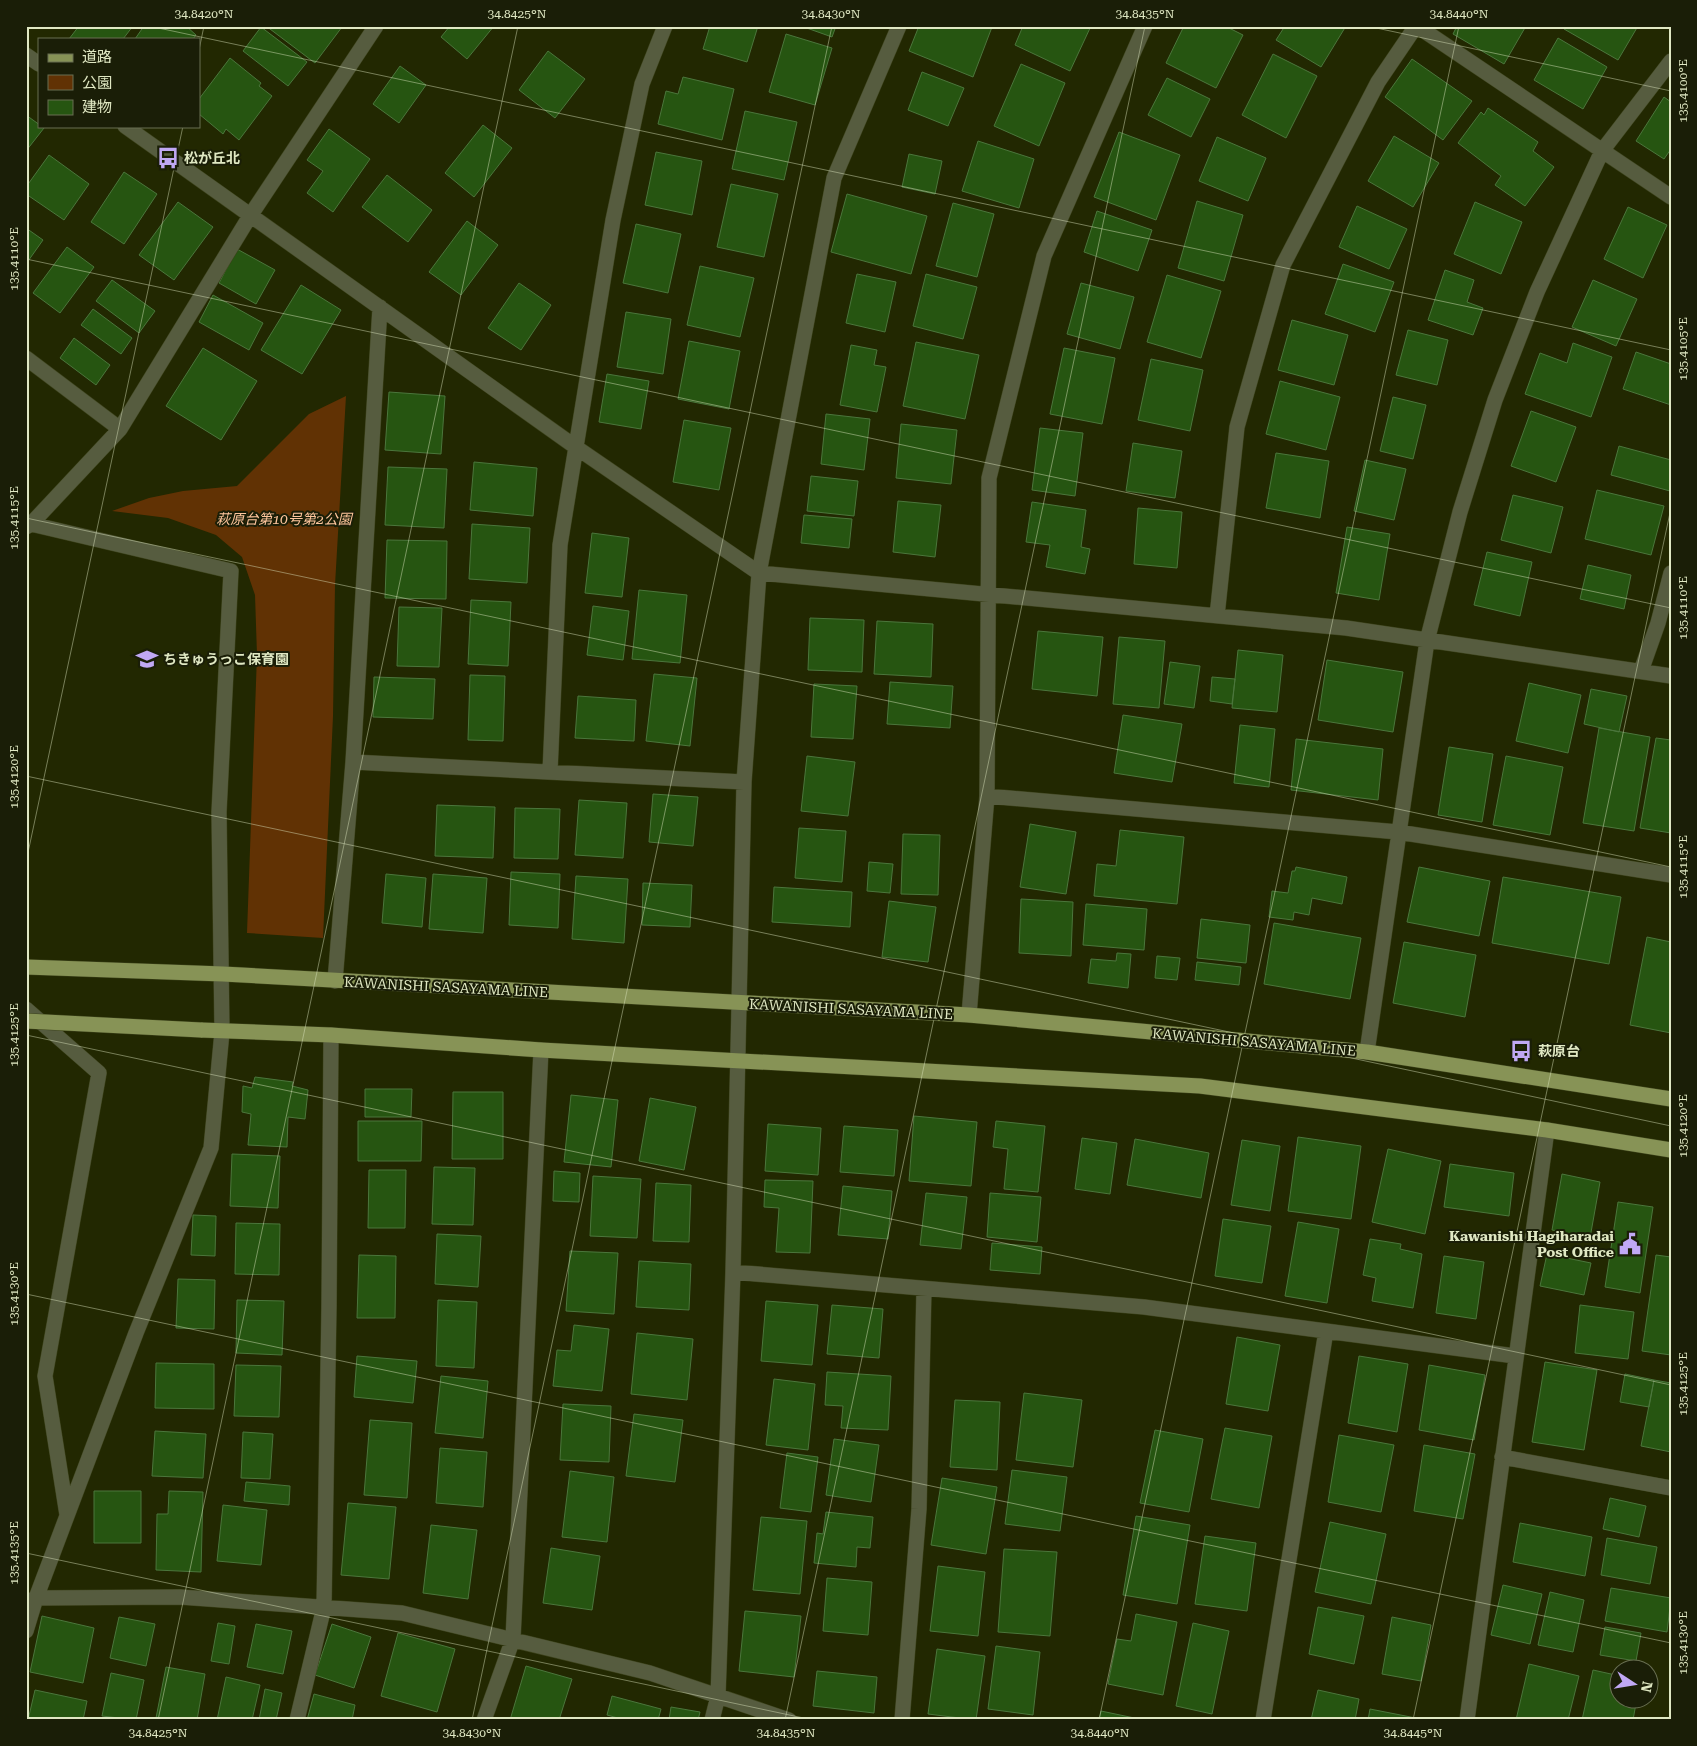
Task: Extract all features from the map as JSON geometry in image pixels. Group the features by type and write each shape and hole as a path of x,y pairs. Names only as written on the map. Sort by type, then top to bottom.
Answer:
{"main road":[{"name":"KAWANISHI SASAYAMA LINE","path":"26,967 223,974 968,1015 1367,1052 1671,1099"},
{"path":"26,1021 222,1032 331,1035 541,1050 1200,1086 1547,1130 1671,1150"}],"street":[{"path":"29,525 120,429 250,216 376,26"},
{"path":"550,772 560,545 615,210 642,84 665,26"},
{"path":"712,1720 718,1696 733,1272 744,782 759,573 834,178 899,26"},
{"path":"968,1015 987,796 989,478 1044,256 1145,26"},
{"path":"1217,616 1237,427 1283,265 1378,82 1417,26 1671,197"},
{"path":"26,55 38,63"},
{"path":"1367,1052 1427,642 1460,512 1495,400 1537,292 1602,151 1671,60"},
{"path":"128,128 577,448 759,573 987,596 1346,628 1427,642 1671,676"},
{"path":"335,981 353,762 380,307"},
{"path":"26,358 120,429"},
{"path":"26,1630 31,1599 67,1516 136,1333 211,1148 222,1032 223,974 220,812 231,572 29,525"},
{"path":"1641,671 1658,623 1671,573"},
{"path":"353,762 744,782"},
{"path":"987,796 1398,832 1671,875"},
{"path":"26,1009 99,1073 45,1376 67,1516"},
{"path":"297,1720 324,1607 331,1035"},
{"path":"484,1720 512,1639 541,1050"},
{"path":"1467,1720 1547,1130"},
{"path":"733,1272 1144,1307 1515,1356"},
{"path":"902,1720 919,1509 924,1289"},
{"path":"1262,1720 1326,1331"},
{"path":"1502,1457 1671,1488"},
{"path":"31,1599 180,1597 402,1613 650,1673 789,1720"}],"green space":[{"name":"萩原台第10号第2公園","path":"346,396 335,585 333,716 323,938 247,933 257,655 255,595 242,557 216,535 168,518 112,511 149,498 183,491 237,486 309,414"}],"building":[{"path":"79,26 133,26 124,38 70,38"},
{"path":"144,26 186,26 196,35 194,38 136,38"},
{"path":"266,26 341,26 342,27 315,63"},
{"path":"450,26 494,26 467,59 441,37"},
{"path":"710,26 758,26 747,62 703,49"},
{"path":"801,26 836,26 832,37"},
{"path":"919,26 992,27 973,77 909,51"},
{"path":"1023,26 1091,26 1070,71 1015,45"},
{"path":"1184,26 1225,26 1243,35 1216,88 1166,63"},
{"path":"1285,26 1346,26 1321,67 1276,40"},
{"path":"1457,26 1526,26 1504,64 1453,34"},
{"path":"1566,26 1638,26 1618,60 1564,29"},
{"path":"261,27 307,62 288,86 243,51"},
{"path":"786,34 832,48 815,105 769,92"},
{"path":"1558,38 1607,67 1583,109 1534,80"},
{"path":"548,51 585,79 555,118 519,90"},
{"path":"1273,54 1317,76 1286,138 1242,115"},
{"path":"230,58 261,83 259,86 272,96 239,140 226,129 223,134 200,115 200,98"},
{"path":"1412,59 1472,101 1443,140 1385,97"},
{"path":"1021,64 1065,83 1039,146 994,126"},
{"path":"400,66 426,85 399,123 373,104"},
{"path":"922,72 964,88 948,126 908,110"},
{"path":"683,77 734,89 722,140 658,124 666,91 678,94"},
{"path":"1167,78 1210,99 1191,137 1148,115"},
{"path":"1664,97 1671,102 1671,149 1664,159 1636,141"},
{"path":"1488,108 1538,142 1533,151 1554,167 1525,206 1495,185 1501,176 1458,143 1481,112 1484,115"},
{"path":"745,111 797,122 784,180 732,169"},
{"path":"26,115 38,124 38,128 44,128 26,151"},
{"path":"483,125 512,148 474,197 445,173"},
{"path":"329,129 370,159 333,212 307,193 323,171 307,160"},
{"path":"1119,132 1180,155 1156,220 1094,197"},
{"path":"1394,136 1439,163 1413,207 1368,181"},
{"path":"1217,137 1266,158 1248,201 1199,181"},
{"path":"978,141 1034,159 1019,208 962,191"},
{"path":"656,152 702,161 692,215 645,205"},
{"path":"909,154 942,161 935,194 902,187"},
{"path":"49,155 89,184 64,220 26,194 26,187"},
{"path":"124,172 157,194 124,244 91,222"},
{"path":"387,175 432,210 408,242 362,207"},
{"path":"731,184 778,194 764,257 717,247"},
{"path":"847,194 927,216 911,274 831,252"},
{"path":"1197,201 1243,215 1224,281 1178,268"},
{"path":"178,202 213,227 174,280 139,255"},
{"path":"1475,202 1522,222 1501,274 1454,254"},
{"path":"953,203 994,214 977,277 936,266"},
{"path":"1357,206 1407,229 1389,269 1339,247"},
{"path":"1628,207 1667,225 1643,278 1604,259"},
{"path":"1097,211 1152,230 1138,271 1084,252"},
{"path":"467,221 498,245 461,295 429,272"},
{"path":"636,224 681,234 668,293 623,283"},
{"path":"26,228 43,240 26,264"},
{"path":"67,247 94,267 60,313 33,293"},
{"path":"237,249 275,270 256,304 219,283"},
{"path":"1343,264 1394,282 1375,332 1325,314"},
{"path":"700,266 754,278 740,337 687,325"},
{"path":"1445,270 1474,280 1467,302 1483,308 1473,335 1428,320"},
{"path":"857,274 896,282 885,332 846,323"},
{"path":"926,274 977,287 963,339 913,326"},
{"path":"1167,275 1221,291 1201,358 1147,342"},
{"path":"112,280 155,311 139,333 96,301"},
{"path":"1593,280 1637,299 1616,346 1572,327"},
{"path":"519,283 551,305 521,350 488,328"},
{"path":"1081,283 1134,297 1120,349 1067,334"},
{"path":"301,285 341,310 302,374 261,350"},
{"path":"213,295 263,323 249,350 199,322"},
{"path":"93,309 132,338 121,354 81,325"},
{"path":"626,312 671,319 663,374 617,367"},
{"path":"1292,320 1348,335 1334,385 1278,370"},
{"path":"1408,330 1448,340 1437,385 1396,375"},
{"path":"74,338 110,365 96,385 60,358"},
{"path":"689,341 740,351 729,409 678,399"},
{"path":"916,342 979,355 965,419 903,406"},
{"path":"1573,343 1612,357 1591,417 1525,394 1540,353 1567,363"},
{"path":"851,345 877,350 874,365 886,367 877,412 840,405"},
{"path":"203,348 257,381 221,440 166,406"},
{"path":"1064,348 1115,358 1102,424 1050,414"},
{"path":"1636,352 1671,364 1671,405 1623,389"},
{"path":"1151,359 1203,370 1190,431 1138,420"},
{"path":"607,374 649,381 641,429 599,422"},
{"path":"1280,381 1340,397 1326,450 1266,434"},
{"path":"389,392 445,396 441,454 385,450"},
{"path":"1393,397 1426,405 1413,459 1380,451"},
{"path":"1531,411 1576,427 1556,482 1511,466"},
{"path":"826,414 870,419 864,470 821,464"},
{"path":"684,420 731,428 719,490 673,482"},
{"path":"901,424 957,430 951,484 896,478"},
{"path":"1040,428 1083,433 1075,496 1032,490"},
{"path":"1133,443 1182,451 1175,498 1126,491"},
{"path":"1619,446 1671,460 1670,491 1611,475"},
{"path":"1276,453 1329,461 1320,518 1266,508"},
{"path":"1365,460 1406,469 1394,520 1354,511"},
{"path":"474,462 537,468 533,516 470,510"},
{"path":"388,467 447,469 444,528 385,525"},
{"path":"811,476 858,481 854,516 807,511"},
{"path":"1597,490 1664,506 1651,555 1585,539"},
{"path":"1513,495 1563,507 1551,553 1501,540"},
{"path":"898,501 941,505 935,557 893,552"},
{"path":"1032,502 1086,510 1081,547 1090,549 1085,574 1046,567 1050,545 1026,542"},
{"path":"1138,508 1182,512 1177,568 1134,564"},
{"path":"804,515 852,519 849,548 801,543"},
{"path":"472,524 530,528 527,583 469,579"},
{"path":"1347,527 1390,534 1379,600 1336,593"},
{"path":"592,533 629,538 622,597 585,593"},
{"path":"387,540 447,541 446,599 385,598"},
{"path":"1487,552 1532,562 1520,616 1474,605"},
{"path":"1588,565 1631,575 1624,609 1580,599"},
{"path":"639,590 687,595 680,663 632,659"},
{"path":"471,600 511,602 508,666 468,664"},
{"path":"593,606 629,611 623,660 587,655"},
{"path":"399,607 442,608 439,667 397,666"},
{"path":"810,618 864,620 862,672 808,670"},
{"path":"877,621 933,624 931,677 874,674"},
{"path":"1038,631 1103,637 1097,696 1032,689"},
{"path":"1119,637 1165,641 1159,708 1113,704"},
{"path":"1238,650 1283,655 1277,712 1232,708"},
{"path":"1327,660 1403,672 1393,732 1318,720"},
{"path":"1170,662 1200,666 1194,708 1164,704"},
{"path":"654,674 697,678 690,746 646,741"},
{"path":"470,675 505,676 503,741 468,740"},
{"path":"374,677 435,679 433,719 373,717"},
{"path":"1212,677 1235,679 1232,704 1210,701"},
{"path":"890,682 953,686 950,728 887,724"},
{"path":"1529,683 1581,695 1568,753 1516,741"},
{"path":"814,684 857,686 853,739 811,737"},
{"path":"1591,689 1627,696 1619,732 1584,724"},
{"path":"578,696 636,700 634,741 575,738"},
{"path":"1123,715 1182,724 1172,782 1114,773"},
{"path":"1240,725 1275,729 1269,787 1234,783"},
{"path":"1599,728 1650,737 1634,831 1583,823"},
{"path":"1656,738 1671,740 1671,833 1640,828"},
{"path":"1296,739 1383,749 1378,800 1291,790"},
{"path":"1449,747 1493,754 1482,822 1438,815"},
{"path":"807,756 855,762 848,816 801,811"},
{"path":"1506,756 1563,767 1550,835 1493,825"},
{"path":"653,794 698,797 693,846 649,842"},
{"path":"579,800 627,803 623,858 575,855"},
{"path":"437,805 495,807 493,858 435,856"},
{"path":"515,808 560,809 558,859 514,858"},
{"path":"1030,824 1076,832 1066,894 1020,887"},
{"path":"799,828 846,831 842,882 795,878"},
{"path":"1120,830 1184,837 1177,904 1094,896 1097,864 1116,866"},
{"path":"903,834 940,835 938,895 901,894"},
{"path":"869,862 893,864 890,893 867,891"},
{"path":"1296,867 1347,877 1342,904 1312,898 1309,915 1294,912 1293,920 1269,917 1272,891 1288,893 1292,871 1295,871"},
{"path":"1419,867 1490,881 1479,936 1407,922"},
{"path":"511,872 560,874 558,928 509,925"},
{"path":"386,874 426,878 422,927 382,923"},
{"path":"433,874 487,878 483,933 429,929"},
{"path":"576,876 628,879 624,943 572,939"},
{"path":"1503,877 1621,897 1609,964 1492,943"},
{"path":"643,883 692,885 690,927 642,925"},
{"path":"774,887 852,892 850,927 772,922"},
{"path":"1021,899 1073,902 1071,956 1019,953"},
{"path":"889,901 936,907 928,962 882,957"},
{"path":"1086,904 1147,909 1144,950 1083,945"},
{"path":"1201,919 1250,925 1246,963 1197,958"},
{"path":"1274,923 1361,938 1350,999 1264,984"},
{"path":"1647,937 1671,942 1671,1033 1630,1025"},
{"path":"1404,942 1476,955 1465,1017 1393,1003"},
{"path":"1117,953 1131,954 1128,988 1088,983 1091,959 1116,961"},
{"path":"1157,956 1180,958 1177,980 1155,978"},
{"path":"1197,962 1241,967 1239,985 1195,980"},
{"path":"255,1077 293,1082 292,1086 308,1090 305,1119 288,1117 287,1147 248,1145 251,1114 242,1112 243,1086 252,1088"},
{"path":"365,1089 412,1089 411,1117 365,1117"},
{"path":"453,1092 503,1092 503,1159 452,1159"},
{"path":"571,1095 618,1100 611,1167 564,1162"},
{"path":"650,1098 696,1107 684,1170 639,1161"},
{"path":"914,1116 977,1122 971,1186 909,1181"},
{"path":"358,1121 422,1121 421,1161 358,1161"},
{"path":"996,1121 1045,1126 1038,1192 1004,1189 1008,1149 993,1147"},
{"path":"768,1124 821,1128 818,1175 765,1171"},
{"path":"844,1126 898,1130 894,1176 840,1172"},
{"path":"1298,1137 1361,1146 1351,1219 1288,1211"},
{"path":"1082,1138 1117,1143 1110,1194 1075,1189"},
{"path":"1135,1139 1209,1153 1201,1198 1127,1185"},
{"path":"1242,1140 1280,1146 1270,1211 1231,1205"},
{"path":"1388,1149 1441,1161 1425,1234 1372,1222"},
{"path":"232,1154 280,1156 278,1208 230,1206"},
{"path":"1450,1164 1514,1173 1509,1216 1444,1207"},
{"path":"434,1167 475,1168 473,1225 432,1224"},
{"path":"369,1170 406,1170 405,1228 368,1228"},
{"path":"554,1171 580,1173 579,1202 553,1201"},
{"path":"1562,1174 1600,1182 1590,1238 1552,1230"},
{"path":"593,1176 641,1179 637,1238 590,1236"},
{"path":"765,1180 813,1181 810,1253 776,1252 779,1208 764,1207"},
{"path":"656,1183 691,1185 689,1242 653,1241"},
{"path":"843,1186 892,1191 888,1239 838,1235"},
{"path":"926,1193 967,1197 961,1249 920,1245"},
{"path":"990,1193 1041,1197 1037,1242 987,1237"},
{"path":"1618,1202 1653,1207 1640,1293 1605,1287"},
{"path":"193,1215 216,1216 215,1256 191,1255"},
{"path":"1223,1219 1271,1226 1262,1283 1215,1276"},
{"path":"1298,1222 1339,1229 1327,1303 1285,1296"},
{"path":"236,1223 280,1224 279,1275 235,1274"},
{"path":"437,1234 481,1236 478,1287 435,1284"},
{"path":"1370,1239 1401,1244 1400,1249 1422,1254 1413,1308 1372,1301 1376,1278 1363,1275"},
{"path":"992,1243 1042,1247 1040,1274 990,1270"},
{"path":"570,1251 618,1253 614,1314 566,1311"},
{"path":"1547,1254 1591,1263 1584,1295 1540,1286"},
{"path":"359,1255 396,1256 395,1318 357,1318"},
{"path":"1656,1255 1671,1257 1671,1355 1642,1351"},
{"path":"1444,1256 1484,1262 1476,1319 1436,1313"},
{"path":"639,1261 691,1264 689,1310 636,1307"},
{"path":"178,1279 215,1280 214,1329 176,1328"},
{"path":"237,1300 284,1301 282,1355 236,1353"},
{"path":"438,1300 477,1302 474,1368 436,1366"},
{"path":"766,1301 818,1305 812,1365 761,1361"},
{"path":"832,1305 883,1309 879,1358 827,1354"},
{"path":"1580,1305 1634,1312 1628,1359 1575,1353"},
{"path":"574,1325 609,1329 602,1391 553,1386 557,1350 571,1351"},
{"path":"637,1333 693,1339 687,1400 631,1394"},
{"path":"1237,1337 1280,1345 1268,1411 1226,1404"},
{"path":"357,1356 417,1361 413,1403 354,1397"},
{"path":"1359,1356 1408,1364 1397,1432 1348,1423"},
{"path":"1545,1362 1597,1370 1584,1450 1532,1442"},
{"path":"156,1363 214,1364 214,1409 155,1408"},
{"path":"236,1365 281,1366 279,1417 234,1416"},
{"path":"1429,1365 1485,1375 1474,1440 1419,1430"},
{"path":"827,1372 891,1376 888,1430 841,1428 843,1406 825,1405"},
{"path":"1625,1374 1654,1380 1649,1407 1620,1402"},
{"path":"441,1376 488,1381 483,1438 435,1433"},
{"path":"774,1379 815,1384 808,1450 766,1445"},
{"path":"1654,1380 1671,1383 1671,1452 1641,1446"},
{"path":"1024,1393 1082,1400 1073,1467 1016,1460"},
{"path":"955,1400 1000,1402 997,1470 950,1467"},
{"path":"563,1404 611,1406 609,1462 560,1460"},
{"path":"634,1414 683,1420 675,1482 626,1476"},
{"path":"370,1420 412,1423 407,1498 364,1495"},
{"path":"1225,1428 1272,1436 1259,1508 1211,1499"},
{"path":"1155,1430 1203,1439 1189,1512 1140,1503"},
{"path":"155,1431 206,1434 203,1478 152,1476"},
{"path":"243,1432 273,1434 270,1479 241,1478"},
{"path":"1339,1435 1394,1445 1381,1512 1328,1502"},
{"path":"834,1439 879,1445 871,1502 826,1495"},
{"path":"1424,1445 1475,1454 1463,1519 1414,1511"},
{"path":"440,1448 487,1452 483,1507 436,1503"},
{"path":"787,1453 818,1457 811,1512 780,1508"},
{"path":"1012,1470 1067,1477 1060,1531 1005,1524"},
{"path":"570,1471 614,1477 607,1542 562,1537"},
{"path":"942,1478 997,1487 986,1554 931,1545"},
{"path":"246,1482 290,1486 289,1505 244,1501"},
{"path":"94,1491 141,1491 141,1543 94,1543"},
{"path":"169,1491 203,1492 201,1572 156,1570 157,1514 168,1514"},
{"path":"1610,1498 1646,1506 1639,1537 1603,1529"},
{"path":"348,1503 396,1507 389,1579 341,1575"},
{"path":"223,1505 267,1510 261,1565 217,1561"},
{"path":"826,1512 873,1517 870,1548 857,1547 856,1567 814,1563 817,1533 823,1534"},
{"path":"1136,1516 1190,1525 1177,1604 1123,1595"},
{"path":"761,1517 807,1521 800,1594 753,1590"},
{"path":"1330,1522 1386,1534 1371,1604 1315,1592"},
{"path":"1520,1523 1592,1537 1585,1576 1513,1562"},
{"path":"431,1525 477,1530 468,1599 423,1593"},
{"path":"1205,1536 1256,1543 1247,1611 1195,1604"},
{"path":"1607,1538 1657,1547 1650,1584 1601,1575"},
{"path":"551,1548 600,1556 592,1610 543,1603"},
{"path":"1004,1549 1057,1552 1050,1636 998,1632"},
{"path":"938,1566 985,1572 978,1636 930,1631"},
{"path":"827,1578 872,1582 868,1635 823,1631"},
{"path":"1503,1585 1542,1594 1530,1644 1491,1635"},
{"path":"1611,1588 1671,1598 1667,1632 1605,1621"},
{"path":"1550,1592 1584,1600 1573,1652 1538,1645"},
{"path":"1318,1607 1364,1616 1354,1664 1309,1654"},
{"path":"745,1611 801,1616 794,1677 739,1671"},
{"path":"1136,1614 1177,1622 1163,1695 1108,1684 1117,1639 1131,1641"},
{"path":"42,1616 94,1628 83,1683 30,1672"},
{"path":"119,1617 155,1624 146,1666 110,1658"},
{"path":"1392,1617 1431,1625 1421,1681 1382,1674"},
{"path":"218,1623 235,1626 229,1664 211,1661"},
{"path":"1193,1623 1229,1631 1212,1714 1176,1706"},
{"path":"256,1624 292,1631 283,1674 247,1667"},
{"path":"332,1624 371,1637 354,1688 315,1675"},
{"path":"1605,1627 1641,1633 1637,1658 1618,1658 1600,1655"},
{"path":"398,1633 455,1649 437,1712 381,1696"},
{"path":"996,1646 1040,1652 1033,1715 988,1709"},
{"path":"937,1649 985,1656 976,1720 928,1714"},
{"path":"1529,1664 1579,1676 1568,1720 1516,1720"},
{"path":"526,1666 572,1679 559,1720 510,1720"},
{"path":"166,1667 205,1674 197,1720 156,1718"},
{"path":"1593,1670 1610,1674 1610,1708 1635,1708 1633,1720 1582,1720"},
{"path":"817,1671 877,1677 874,1713 813,1706"},
{"path":"111,1673 144,1680 136,1720 102,1716"},
{"path":"226,1677 260,1685 252,1720 217,1720"},
{"path":"265,1689 282,1693 276,1720 259,1720"},
{"path":"35,1690 87,1701 83,1720 28,1720"},
{"path":"1318,1690 1359,1699 1355,1720 1311,1720"},
{"path":"314,1694 355,1705 352,1720 307,1720"},
{"path":"612,1696 661,1709 658,1720 625,1720 607,1715"},
{"path":"671,1707 700,1712 698,1720 669,1720"},
{"path":"1370,1709 1426,1720 1368,1720"},
{"path":"1101,1711 1144,1720 1099,1720"}],"place":[{"name":"松が丘北","path":"168,158"},
{"name":"ちきゅうっこ保育園","path":"147,659"},
{"name":"萩原台","path":"1521,1051"},
{"name":"Kawanishi Hagiharadai Post Office","path":"1630,1244"}]}
